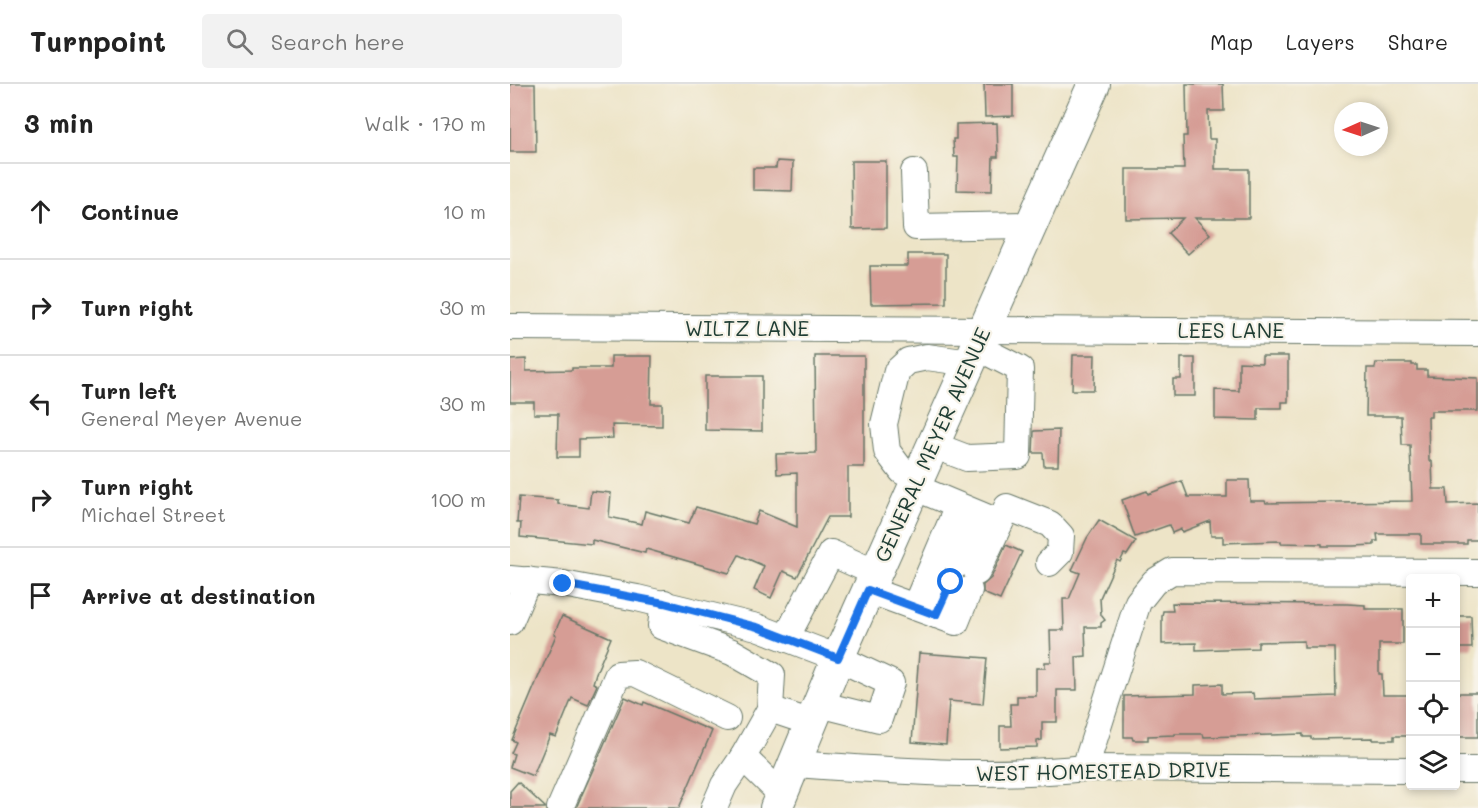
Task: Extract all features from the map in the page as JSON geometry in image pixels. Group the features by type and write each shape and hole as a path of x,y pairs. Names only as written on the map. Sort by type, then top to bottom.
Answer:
{"main road":[{"name":"GENERAL MEYER AVENUE","path":"779,801 838,658 1094,84"}],"street":[{"path":"914,172 916,227 1032,225"},
{"name":"WILTZ LANE","path":"510,327 977,347"},
{"name":"LEES LANE","path":"977,347 1478,333"},
{"path":"933,445 967,458 1018,456 1020,369 977,347 908,361 897,371 884,424 887,451 902,471 916,483 979,515 1007,507 1050,524 1061,536 1060,552 1049,563"},
{"path":"714,808 724,785 770,710 772,675 793,641 831,553 872,582 926,611 956,622 979,515"},
{"path":"926,611 979,515"},
{"path":"1085,768 1138,602 1154,582 1172,571 1478,572"},
{"path":"510,622 519,579 563,584 664,603 740,623 838,658 891,683 879,718 770,710"},
{"path":"664,603 661,626 729,650 772,675"},
{"path":"693,638 700,613"},
{"path":"729,650 740,623"},
{"path":"560,808 618,674 635,672 727,718"},
{"path":"743,757 779,801"},
{"name":"WEST HOMESTEAD DRIVE","path":"795,764 955,774 1034,773 1085,768 1406,770"},
{"path":"1460,770 1478,770"}],"building":[{"path":"510,84 535,84 536,152 510,152"},
{"path":"984,84 1013,84 1013,116 985,117"},
{"path":"1186,84 1223,84 1224,111 1208,111 1209,139 1215,139 1215,169 1249,169 1249,218 1195,218 1210,234 1188,254 1168,233 1183,218 1126,219 1126,169 1184,169 1183,136 1187,136"},
{"path":"997,123 998,157 993,157 992,191 957,190 958,157 954,157 953,139 956,139 956,124"},
{"path":"777,161 793,162 792,191 753,190 753,168 776,168"},
{"path":"851,161 886,161 886,228 852,229"},
{"path":"908,254 946,254 946,303 871,304 870,266 908,266"},
{"path":"1073,355 1095,355 1094,390 1072,390"},
{"path":"611,356 652,356 651,404 662,404 662,426 612,425 613,438 579,439 579,457 557,457 558,414 534,414 534,402 510,402 510,360 526,359 526,371 572,370 572,368 611,368"},
{"path":"815,356 864,356 864,467 848,467 848,517 828,517 797,577 783,571 771,598 754,590 764,566 739,555 729,573 646,549 645,553 592,540 592,544 520,537 521,523 517,523 519,497 558,500 558,504 589,508 591,491 611,493 609,517 642,524 645,511 689,523 696,507 754,524 759,511 797,527 797,473 777,474 776,454 816,453"},
{"path":"1262,356 1288,356 1288,402 1282,402 1282,408 1258,408 1258,420 1215,419 1215,390 1239,391 1239,362 1262,363"},
{"path":"1181,358 1195,358 1195,396 1173,396 1173,379 1181,379"},
{"path":"1376,363 1412,363 1412,365 1417,365 1417,370 1427,370 1427,376 1478,378 1478,411 1431,411 1431,417 1428,417 1429,461 1432,461 1433,489 1447,489 1448,504 1478,503 1477,540 1467,540 1467,544 1421,544 1421,534 1377,534 1378,541 1374,541 1374,545 1322,546 1322,544 1281,543 1281,541 1223,543 1223,536 1211,536 1210,521 1182,532 1181,529 1172,533 1169,525 1135,537 1122,500 1147,491 1148,494 1182,481 1188,497 1227,497 1227,480 1249,480 1250,501 1265,501 1266,503 1412,501 1410,445 1402,445 1401,416 1366,416 1367,368 1375,368"},
{"path":"705,376 762,376 762,431 705,430"},
{"path":"1059,430 1058,466 1044,466 1043,453 1033,453 1034,431"},
{"path":"1099,520 1136,541 1120,562 1117,560 1100,598 1101,615 1105,620 1101,623 1101,627 1085,627 1086,656 1076,657 1077,690 1057,690 1057,722 1042,722 1042,740 1037,741 1037,747 1000,748 1000,726 1011,726 1010,704 1017,704 1017,696 1036,696 1036,668 1045,668 1045,662 1051,662 1050,630 1064,630 1063,599 1069,599 1080,573 1072,570 1087,538"},
{"path":"1006,545 1022,552 1000,600 983,593 983,585 991,578"},
{"path":"1172,603 1347,604 1365,605 1365,609 1403,609 1403,644 1379,644 1379,674 1382,674 1383,695 1406,695 1406,736 1394,736 1394,740 1311,739 1311,737 1303,737 1303,734 1204,737 1203,734 1175,734 1148,736 1148,740 1133,740 1132,737 1124,737 1124,696 1195,694 1195,685 1222,684 1222,694 1253,693 1254,699 1336,696 1335,648 1304,648 1304,641 1258,642 1258,648 1196,650 1196,643 1162,644 1163,611 1173,611"},
{"path":"562,616 611,638 596,673 593,683 597,685 588,705 572,698 556,737 550,735 533,776 510,767 514,754 511,753 516,742 512,740"},
{"path":"1460,616 1471,616 1472,648 1460,648"},
{"path":"919,653 987,658 983,704 949,701 946,745 912,742"},
{"path":"1460,693 1478,693 1478,737 1460,737"},
{"path":"625,697 643,705 644,702 712,731 679,808 576,808"},
{"path":"518,782 545,808 510,808 510,791"}],"route":[{"path":"563,584 664,603 757,627 838,658 868,590 936,615 951,582"}]}
